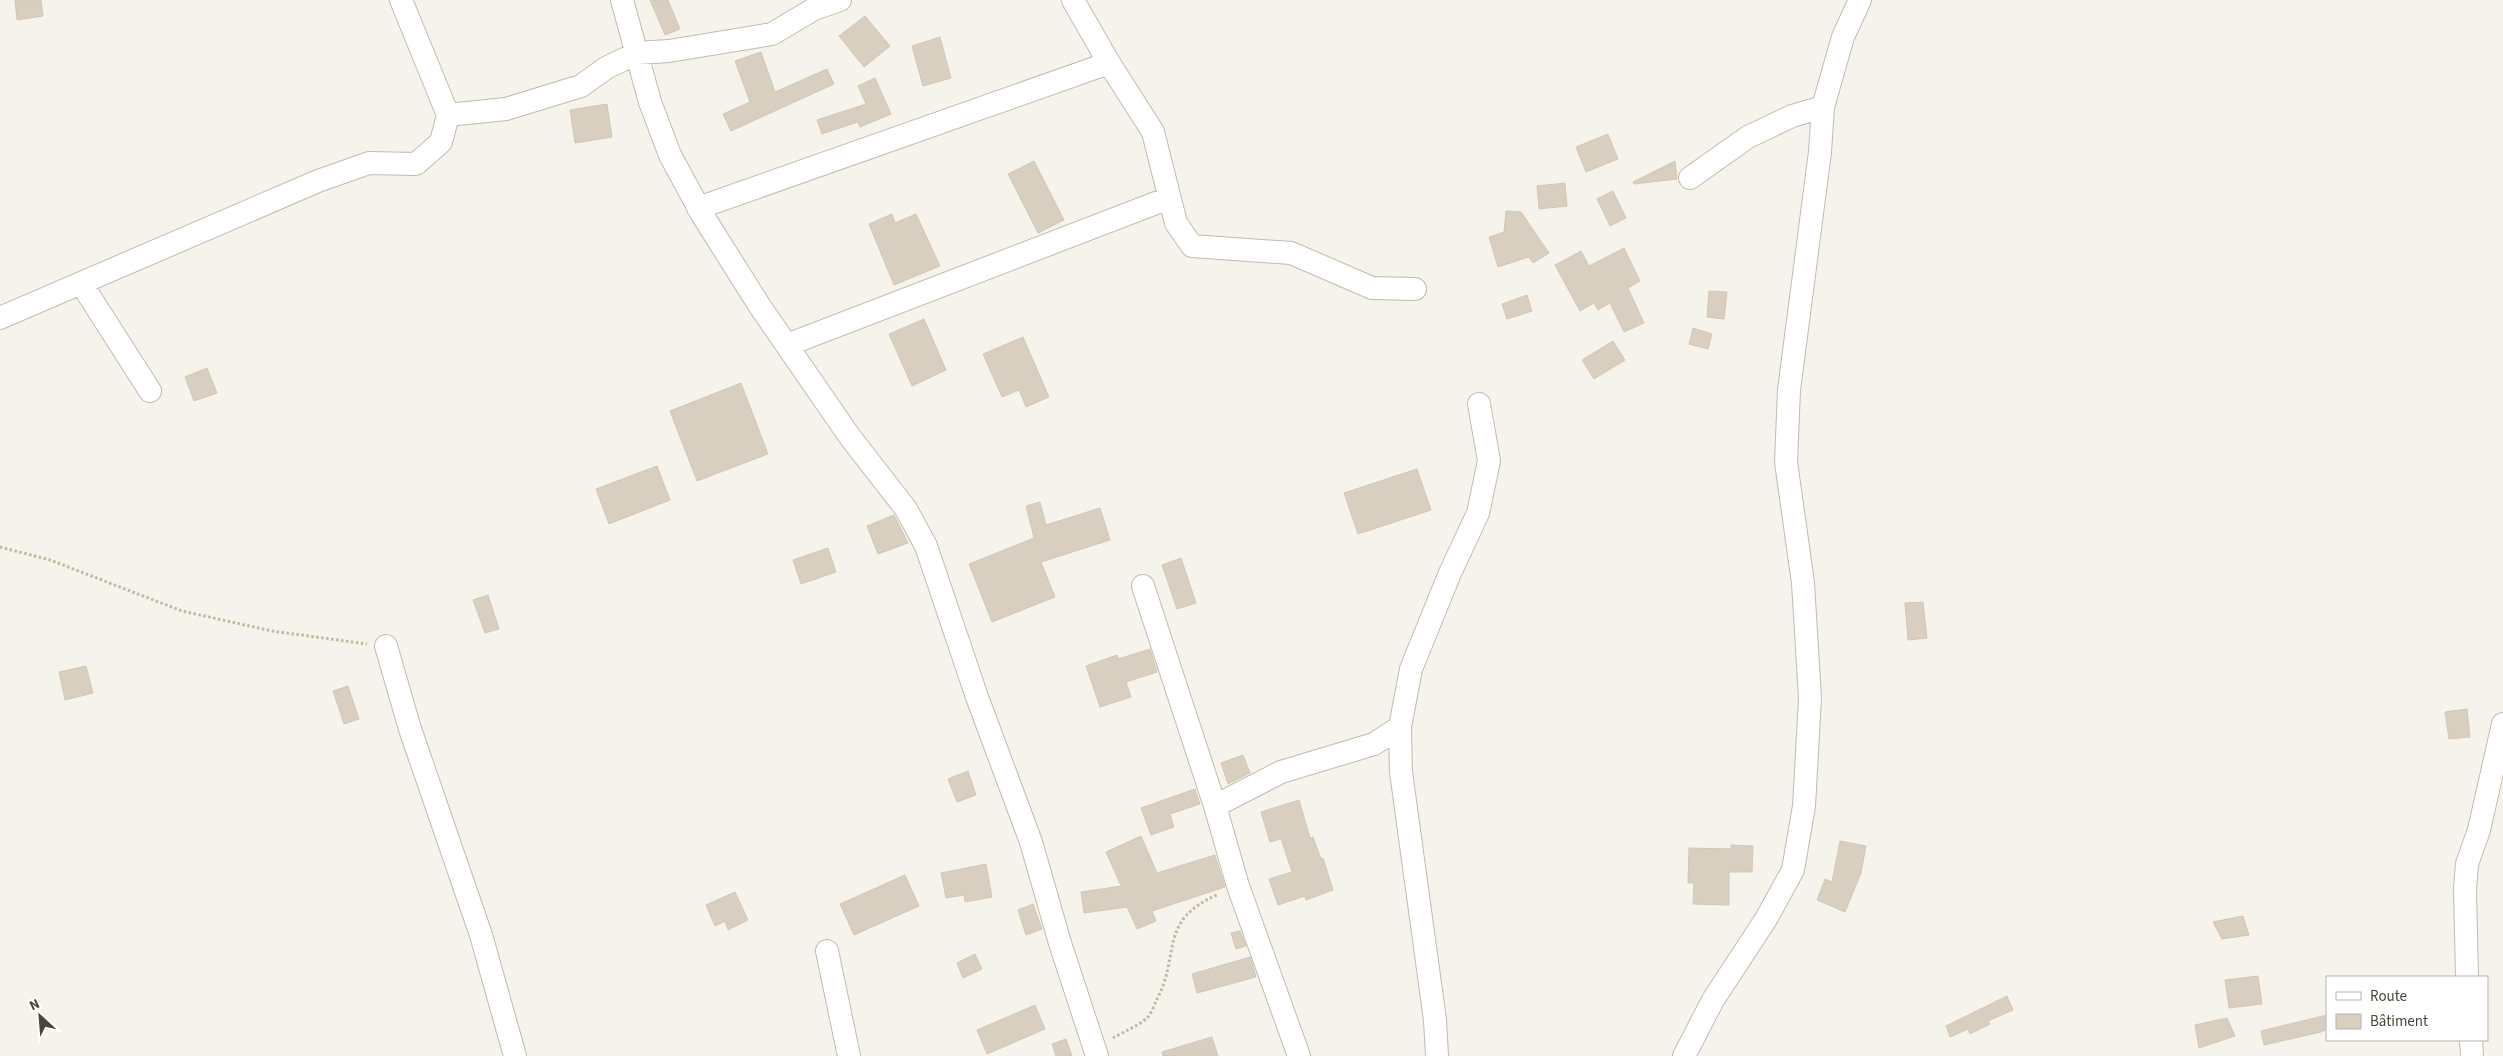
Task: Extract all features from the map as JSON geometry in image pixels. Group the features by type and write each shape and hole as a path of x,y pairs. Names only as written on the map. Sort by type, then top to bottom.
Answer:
{"street":[{"path":"0,318 344,172 369,163 416,164 441,142 448,116 401,0"},
{"path":"622,0 650,102 670,155 698,208 787,345 850,437 906,509 926,546 1031,842 1060,943 1096,1052"},
{"path":"448,116 506,109 581,86 606,68 637,53 669,51 772,34 814,9 840,0"},
{"path":"1073,0 1109,64 1153,132 1176,224 1192,246 1291,253 1372,288 1415,288"},
{"path":"1684,1056 1713,1000 1766,920 1793,870 1804,806 1810,698 1804,602 1786,462 1788,390 1820,152 1823,107 1843,37 1860,0"},
{"path":"698,208 1109,64"},
{"path":"1690,178 1748,137 1792,116 1823,107"},
{"path":"787,345 1170,198"},
{"path":"81,283 150,391"},
{"path":"1437,1056 1435,1020 1401,772 1400,727 1411,669 1450,573 1478,513 1489,461 1479,404"},
{"path":"1143,586 1215,806 1238,886 1300,1056"},
{"path":"386,646 410,729 481,935 515,1056"},
{"path":"2467,976 2465,889 2467,864 2479,830 2503,724"},
{"path":"1215,806 1281,772 1374,744 1400,727"},
{"path":"827,952 849,1056"},
{"path":"2471,1041 2472,1056"}],"path":[{"path":"0,546 50,560 182,611 272,631 386,646"},
{"path":"1096,1052 1148,1018 1164,987 1173,935 1182,918 1201,902 1238,886"}],"building":[{"path":"15,0 41,0 43,16 17,20"},
{"path":"650,0 668,0 680,29 665,35"},
{"path":"865,16 890,46 864,67 839,36"},
{"path":"940,37 951,78 923,86 912,46"},
{"path":"761,52 775,92 827,69 834,84 731,131 723,114 750,102 735,61"},
{"path":"875,78 891,114 860,127 858,122 822,134 817,120 866,104 858,86"},
{"path":"607,104 612,137 575,143 570,110"},
{"path":"1608,134 1618,159 1586,172 1576,147"},
{"path":"1034,161 1064,220 1038,233 1008,174"},
{"path":"1675,161 1677,179 1634,184 1633,182"},
{"path":"1565,183 1567,206 1539,209 1537,186"},
{"path":"1613,191 1626,218 1610,226 1597,199"},
{"path":"1506,211 1521,212 1549,253 1533,263 1529,257 1498,267 1489,237 1504,232"},
{"path":"892,214 895,223 916,214 940,266 894,285 869,224"},
{"path":"1624,248 1640,281 1628,288 1644,323 1624,332 1610,303 1598,310 1594,303 1580,311 1555,265 1581,251 1589,266"},
{"path":"1709,291 1727,292 1724,319 1707,317"},
{"path":"1527,295 1532,311 1507,319 1502,304"},
{"path":"924,319 946,370 912,386 889,334"},
{"path":"1693,328 1712,334 1708,349 1689,344"},
{"path":"1023,337 1049,397 1026,407 1019,390 1002,397 983,354"},
{"path":"1613,341 1625,360 1594,379 1582,360"},
{"path":"207,368 217,393 194,401 185,377"},
{"path":"741,383 768,454 697,481 670,411"},
{"path":"657,466 670,500 609,524 596,489"},
{"path":"1417,469 1431,510 1358,534 1344,493"},
{"path":"1040,502 1046,525 1100,508 1110,540 1041,562 1055,597 992,622 969,564 1034,538 1026,506"},
{"path":"894,515 908,543 878,554 867,526"},
{"path":"828,548 836,572 801,584 793,560"},
{"path":"1181,558 1196,603 1177,609 1162,565"},
{"path":"488,595 499,629 485,633 473,600"},
{"path":"1923,602 1927,638 1908,640 1905,603"},
{"path":"1150,649 1157,672 1126,682 1131,697 1100,707 1086,666 1117,655 1118,659"},
{"path":"86,666 93,693 65,700 59,672"},
{"path":"348,686 359,719 344,724 333,691"},
{"path":"2467,709 2470,737 2449,739 2445,712"},
{"path":"1243,755 1250,773 1228,784 1221,763"},
{"path":"968,771 976,795 957,802 948,779"},
{"path":"1195,789 1200,804 1170,814 1174,827 1151,835 1141,808"},
{"path":"1299,800 1310,838 1313,837 1321,859 1323,858 1333,890 1306,900 1305,896 1278,905 1269,879 1292,872 1281,839 1270,842 1261,812"},
{"path":"1141,836 1157,873 1215,855 1225,887 1152,911 1156,921 1137,929 1127,907 1084,913 1081,892 1121,886 1106,852"},
{"path":"1840,841 1866,846 1861,873 1845,912 1817,900 1825,879 1832,882"},
{"path":"1731,845 1753,846 1752,872 1729,872 1729,905 1693,904 1694,883 1688,883 1689,848 1731,849"},
{"path":"986,864 992,897 965,902 964,895 946,898 941,873"},
{"path":"905,875 919,906 854,935 840,904"},
{"path":"735,892 748,920 728,930 725,921 715,926 706,905"},
{"path":"1033,904 1042,929 1026,935 1018,910"},
{"path":"2243,916 2249,935 2222,939 2213,922"},
{"path":"1240,931 1246,946 1236,949 1231,933"},
{"path":"975,954 982,969 963,978 957,963"},
{"path":"1250,957 1256,977 1197,993 1192,974"},
{"path":"2258,976 2262,1004 2229,1008 2225,980"},
{"path":"2007,996 2013,1010 1988,1021 1990,1024 1970,1034 1968,1029 1950,1037 1946,1026"},
{"path":"1035,1005 1045,1029 987,1054 977,1030"},
{"path":"2326,1015 2326,1030 2321,1032 2264,1045 2261,1031"},
{"path":"2227,1018 2235,1036 2199,1048 2195,1025"},
{"path":"1212,1037 1218,1056 1163,1056 1162,1052"},
{"path":"1066,1039 1072,1056 1056,1056 1052,1044"}]}
